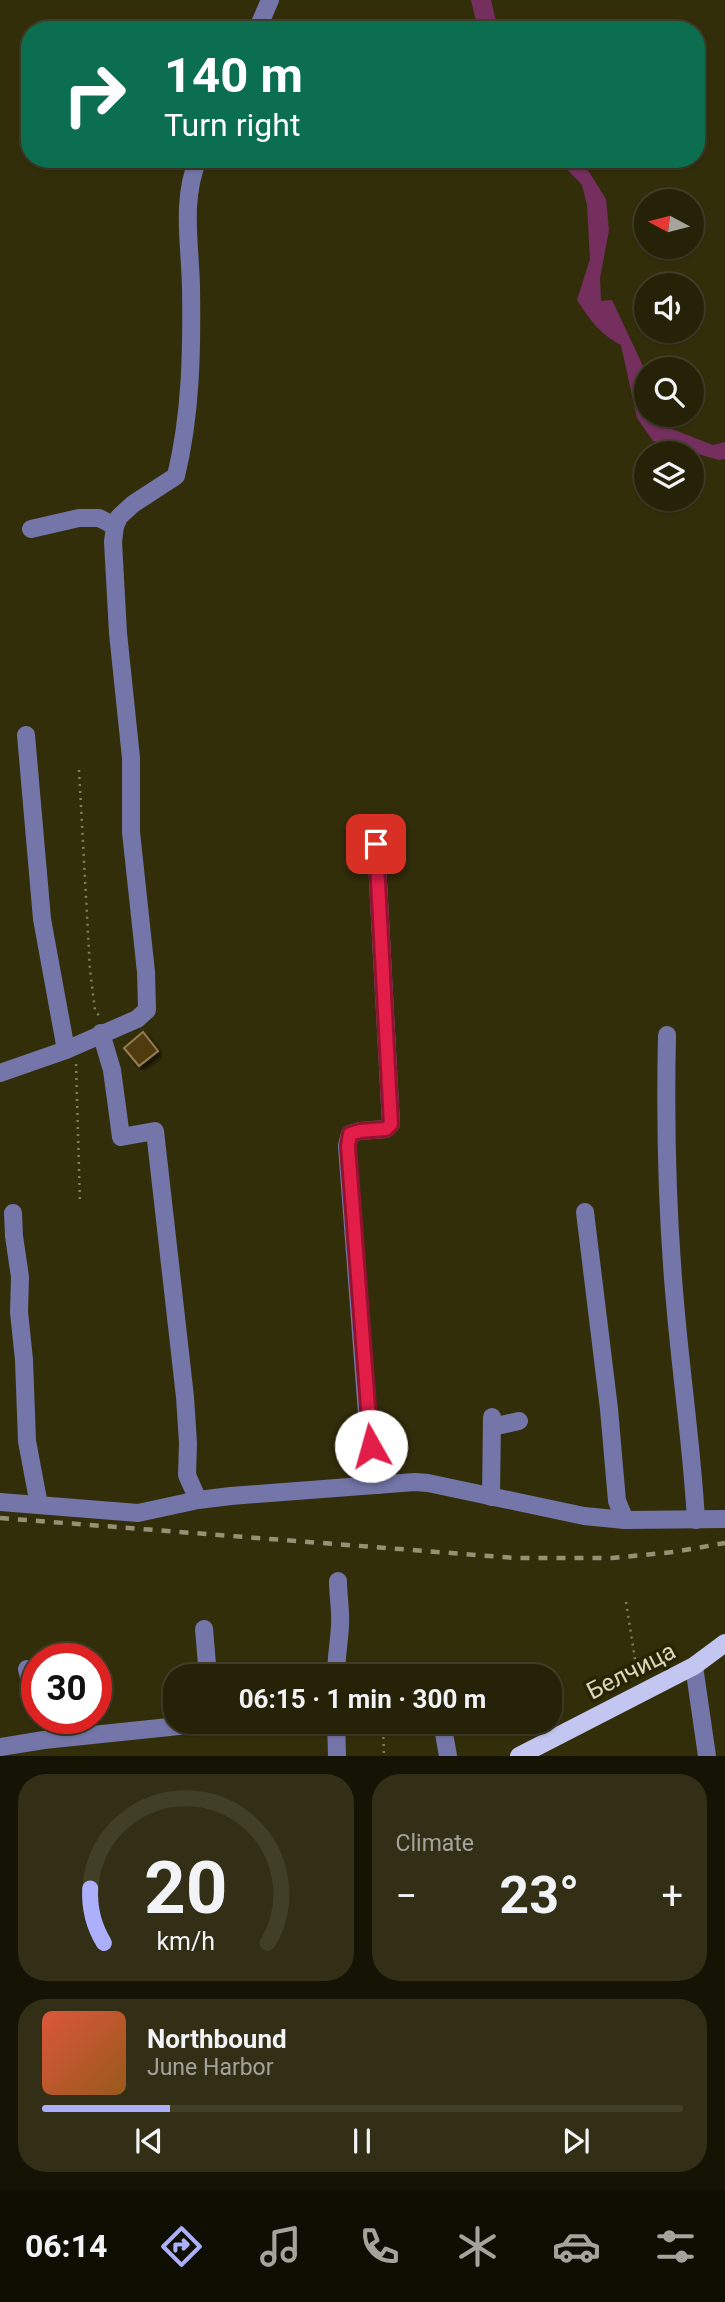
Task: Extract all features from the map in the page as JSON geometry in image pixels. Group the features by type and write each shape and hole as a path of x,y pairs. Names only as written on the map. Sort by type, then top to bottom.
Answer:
{"main road":[{"name":"Белчица","path":"519,1756 539,1751 694,1666 725,1643"}],"street":[{"path":"261,21 270,0"},
{"path":"0,1073 71,1048 137,1019 148,1010 131,832 131,758 113,561 115,526 119,517 176,476 178,468 190,373 191,286 187,217 190,181 195,168"},
{"path":"30,529 79,518 99,518 115,526"},
{"path":"26,735 42,919 71,1048"},
{"path":"376,844 391,1124 386,1129 350,1134 348,1146 368,1427 377,1485"},
{"path":"105,1032 121,1137 155,1131 185,1397 187,1475 198,1500"},
{"path":"667,1035 666,1125 670,1244 696,1520"},
{"path":"585,1212 609,1409 617,1501 625,1520"},
{"path":"13,1213 20,1278 19,1312 27,1441 39,1505"},
{"path":"491,1497 492,1422 519,1421"},
{"path":"0,1502 138,1513 198,1500 428,1483 583,1516 625,1520 725,1519"},
{"path":"337,1664 341,1627 338,1581"},
{"path":"204,1629 207,1664"},
{"path":"694,1666 707,1756"},
{"path":"0,1747 163,1728"},
{"path":"43,1734 44,1740"},
{"path":"336,1734 337,1756"},
{"path":"444,1734 448,1756"}],"path":[{"path":"79,770 90,970 95,1010 105,1032"},
{"path":"71,1048 80,1204"},
{"path":"625,1602 641,1693"},
{"path":"383,1734 384,1756"}],"shaded area":[{"path":"471,0 491,0 496,21 476,21"},
{"path":"566,168 587,168 606,199 609,230 600,278 601,301 612,300 639,357 634,357 634,404 621,345 596,326 577,300 590,259 587,205 582,185"},
{"path":"643,427 667,427 703,441 653,441"},
{"path":"704,442 713,445 725,442 725,459 704,456"}],"building":[{"path":"143,1032 158,1051 139,1066 124,1048"}],"railway":[{"path":"0,1518 515,1558 612,1558 674,1552 725,1543"}],"route":[{"path":"371,1446 348,1146 350,1134 386,1129 391,1124 376,844"}]}
